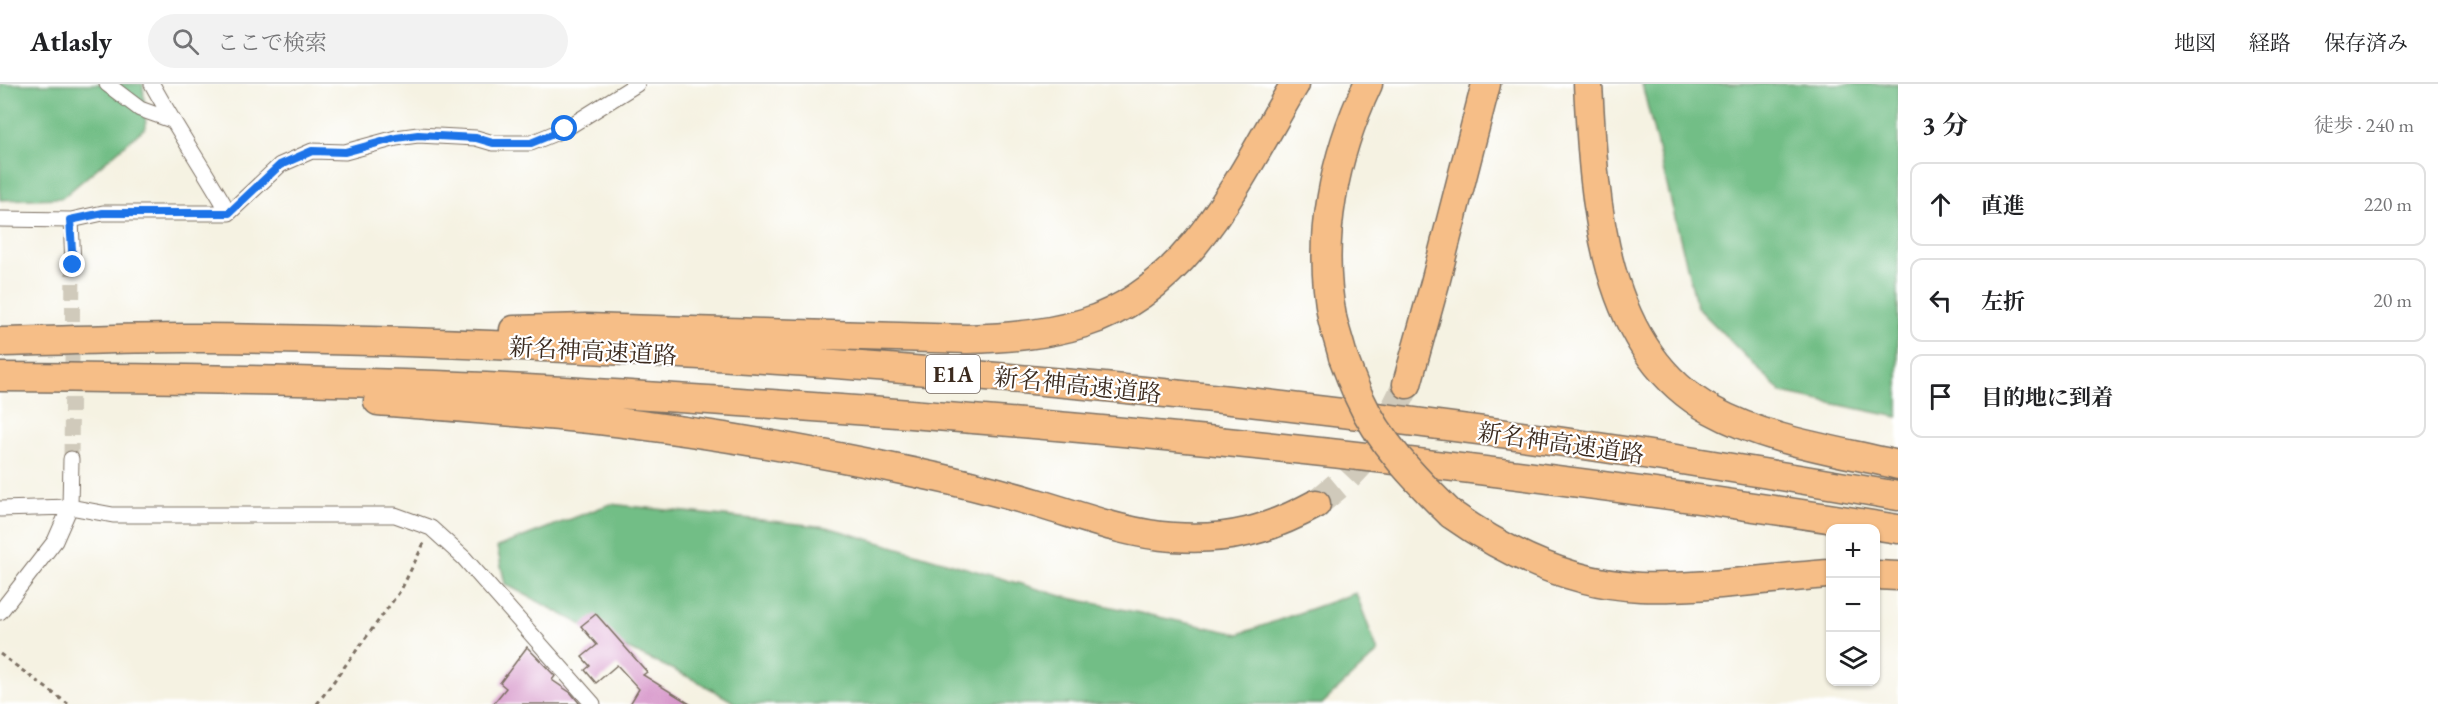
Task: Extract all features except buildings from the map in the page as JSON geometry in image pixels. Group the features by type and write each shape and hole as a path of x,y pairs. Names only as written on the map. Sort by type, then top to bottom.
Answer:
{"highway":[{"path":"197,338 586,328 967,339 1049,332 1084,323 1116,310 1146,292 1173,270 1198,241 1222,206 1296,84"},
{"path":"1368,84 1338,163 1331,199 1327,234 1327,275 1332,317 1343,357 1359,398 1388,445 1422,486 1451,514 1483,537 1558,572 1598,581 1638,587 1677,586 1826,574"},
{"path":"1407,384 1433,294 1486,84"},
{"path":"1588,84 1591,143 1612,278 1624,311 1658,368 1682,390 1710,410 1745,425 1782,437 1898,465"},
{"name":"新名神高速道路","path":"0,342 197,338 448,344 702,357 986,376 1227,400 1501,434 1898,496"},
{"path":"0,378 374,401 529,413 666,429 914,472 1135,532 1174,537 1210,537 1248,533 1283,522 1316,504"},
{"name":"新名神高速道路","path":"0,378 462,386 973,418 1234,442 1484,471 1759,507 1898,529"},
{"path":"1880,575 1898,576"}],"street":[{"path":"106,84 140,109 171,120"},
{"path":"152,84 171,120 205,171 229,213"},
{"path":"0,219 70,220 103,213 229,213 280,165 312,151 345,152 396,138 418,135 476,138 493,143 531,143 565,129 637,84"},
{"path":"70,220 73,265"},
{"path":"0,612 55,541 70,507 71,459"},
{"path":"0,509 70,507 113,515 395,515 431,528 464,558 593,704"}],"path":[{"path":"317,704 401,590 431,528"},
{"path":"0,654 68,704"}],"green space":[{"path":"0,84 143,84 146,127 62,198 0,200"},
{"path":"1642,84 1898,84 1898,417 1782,393 1697,307"},
{"path":"610,504 827,527 1065,597 1239,634 1356,593 1378,652 1322,704 737,704 697,681 622,646 505,584 497,547"}],"tunnel":[{"path":"71,459 73,265"},
{"path":"1316,504 1346,479 1375,448 1407,384"}],"route":[{"path":"73,265 70,220 103,213 229,213 280,165 312,151 345,152 396,138 418,135 476,138 493,143 531,143 565,129"}]}
